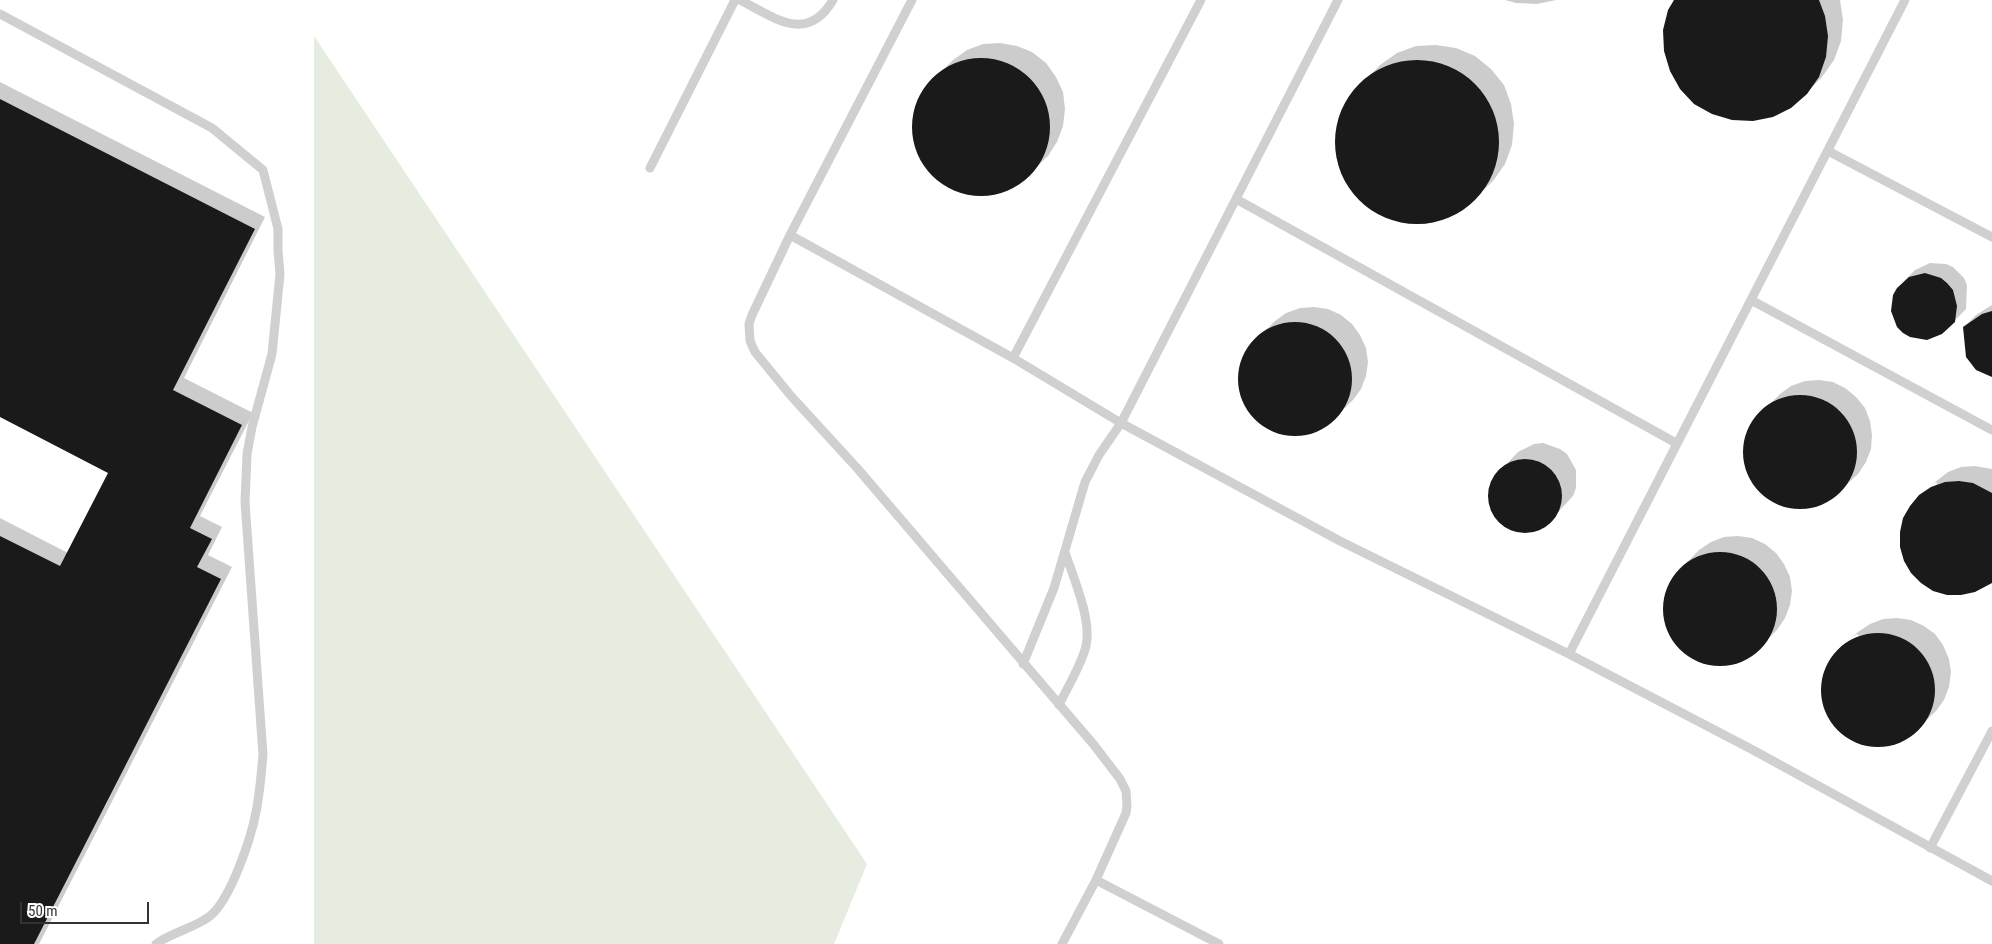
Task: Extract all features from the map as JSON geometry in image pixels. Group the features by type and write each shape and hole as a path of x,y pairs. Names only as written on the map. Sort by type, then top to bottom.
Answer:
{"lane":[{"path":"650,168 735,0"},
{"path":"740,0 779,20 807,24 816,21 824,14 833,0"},
{"path":"912,0 790,235 752,315 748,334 752,346 791,396 857,468 1120,779 1126,791 1126,813 1096,880 1062,944"},
{"path":"1013,358 1201,0"},
{"path":"1023,664 1054,588 1085,482 1099,455 1121,423 1338,0"},
{"path":"1569,654 1905,0"},
{"path":"0,14 212,128 263,170 278,229 280,274 272,354 252,427 246,483 263,755 258,800 251,833 228,893 219,907 210,916 156,944"},
{"path":"1828,151 1992,237"},
{"path":"1236,199 1676,443"},
{"path":"790,235 1013,358 1121,423 1340,541 1569,654 1753,750 1992,881"},
{"path":"1751,300 1992,430"},
{"path":"1059,705 1078,666 1087,640 1087,629 1082,604 1065,552"},
{"path":"1930,848 1992,731"},
{"path":"1096,880 1219,944"}],"shaded area":[{"path":"314,36 867,864 834,944 314,944"}],"building":[{"path":"1674,0 1819,0 1825,16 1828,36 1826,57 1819,77 1807,94 1791,108 1773,117 1753,121 1732,120 1712,114 1694,104 1680,89 1670,71 1664,51 1663,30 1668,10"},
{"path":"981,58 1007,63 1030,78 1045,101 1050,127 1045,153 1030,176 1007,191 981,196 955,191 932,176 917,153 912,127 917,101 932,78 955,63"},
{"path":"1425,60 1441,63 1456,69 1481,90 1490,103 1496,118 1499,142 1498,158 1490,181 1469,206 1456,215 1441,221 1409,224 1393,221 1378,215 1353,194 1344,181 1338,166 1335,134 1338,118 1344,103 1365,78 1378,69 1393,63"},
{"path":"0,99 255,229 173,390 242,425 190,528 212,539 197,567 221,579 34,944 0,944 0,536 60,566 108,473 0,417"},
{"path":"1925,273 1941,278 1947,283 1953,290 1957,306 1955,322 1942,334 1927,340 1910,337 1903,333 1897,327 1891,311 1893,295 1897,288 1909,277"},
{"path":"1992,311 1992,377 1976,370 1966,357 1963,327 1982,314"},
{"path":"1295,322 1317,326 1335,339 1348,357 1352,379 1348,401 1335,419 1317,432 1295,436 1273,432 1255,419 1242,401 1238,379 1242,357 1255,339 1273,326"},
{"path":"1800,395 1822,399 1832,404 1848,420 1853,430 1857,452 1853,474 1848,484 1832,500 1822,505 1800,509 1778,505 1768,500 1752,484 1747,474 1743,452 1747,430 1752,420 1768,404 1778,399"},
{"path":"1525,459 1546,465 1556,475 1562,496 1556,517 1546,527 1525,533 1504,527 1494,517 1488,496 1494,475 1504,465"},
{"path":"1945,482 1973,483 1992,493 1992,583 1975,592 1947,595 1933,591 1911,573 1904,561 1900,547 1900,532 1903,518 1919,495 1931,487"},
{"path":"1720,552 1742,556 1760,569 1773,587 1777,609 1773,631 1760,649 1742,662 1720,666 1698,662 1680,649 1667,631 1663,609 1667,587 1680,569 1698,556"},
{"path":"1878,633 1900,637 1910,642 1926,658 1931,668 1935,690 1931,712 1926,722 1910,738 1900,743 1878,747 1856,743 1846,738 1830,722 1825,712 1821,690 1825,668 1830,658 1846,642 1856,637"}]}
